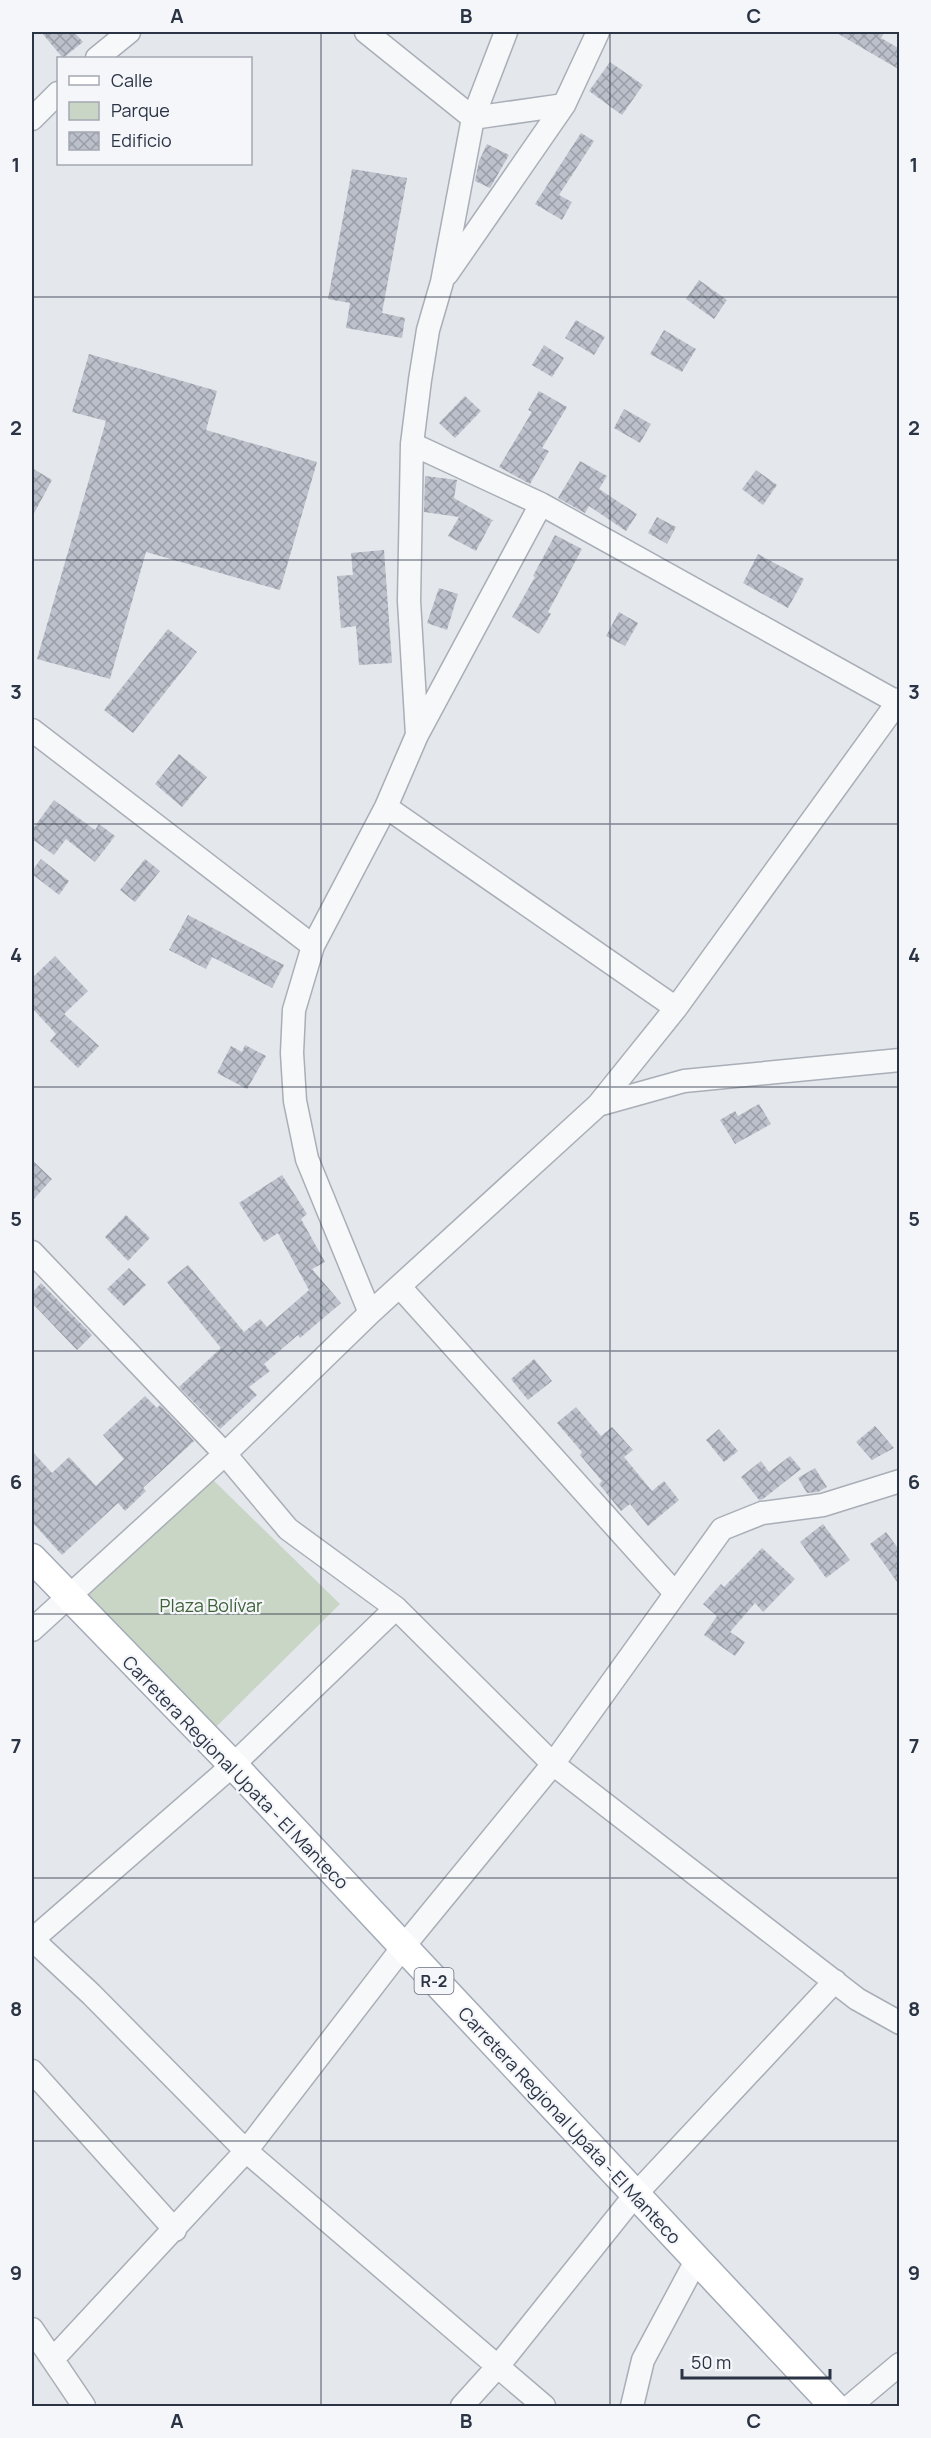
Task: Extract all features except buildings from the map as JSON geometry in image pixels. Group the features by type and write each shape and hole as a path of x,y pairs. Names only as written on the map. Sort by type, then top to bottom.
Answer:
{"main road":[{"name":"Carretera Regional Upata - El Manteco","path":"32,1558 233,1765 834,2406"}],"street":[{"path":"98,57 129,32"},
{"path":"366,32 473,118 564,105"},
{"path":"417,735 409,601 412,444 428,330 442,282 473,118 506,32"},
{"path":"442,282 564,105 598,32"},
{"path":"32,119 57,94"},
{"path":"32,1630 225,1454 370,1313 598,1106 676,1008 898,700 541,504 412,444"},
{"path":"370,1313 307,1159 295,1101 292,1053 294,1010 313,946 386,807 417,735 541,504"},
{"path":"32,730 313,946"},
{"path":"386,807 676,1008"},
{"path":"598,1106 684,1081 900,1060"},
{"path":"32,1252 225,1454 288,1529 396,1608 554,1764 857,1999 900,2023"},
{"path":"400,1287 675,1593"},
{"path":"53,2359 246,2151 403,1947 554,1764 722,1529 762,1513 823,1505 900,1482"},
{"path":"396,1608 233,1765 32,1940 91,1994 246,2151 544,2406"},
{"path":"462,2406 498,2365 635,2195 835,1981"},
{"path":"32,2071 175,2230"},
{"path":"632,2406 643,2360 697,2259"},
{"path":"32,2329 84,2406"},
{"path":"850,2406 900,2364"}],"green space":[{"name":"Plaza Bolívar","path":"209,1476 340,1604 210,1733 82,1599"}]}
